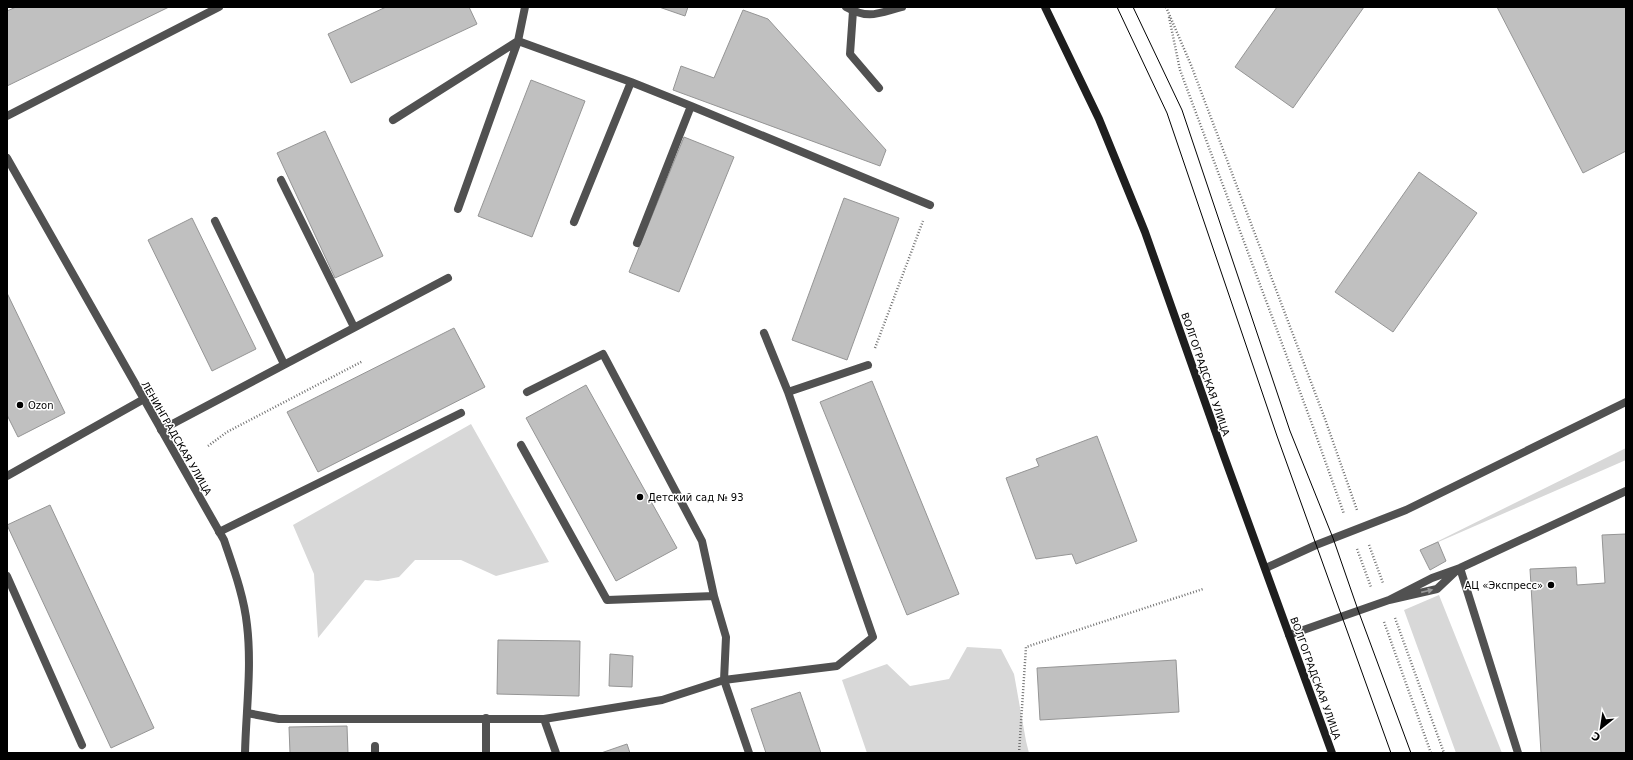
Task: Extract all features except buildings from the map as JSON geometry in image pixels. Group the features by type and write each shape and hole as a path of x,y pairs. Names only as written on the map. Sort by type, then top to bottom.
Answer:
{"street":[{"path":"7,116 219,7"},
{"path":"458,209 518,41 525,7"},
{"path":"879,88 850,54 849,9 871,16 902,7"},
{"name":"ВОЛГОГРАДСКАЯ УЛИЦА","path":"1045,7 1099,119 1145,232 1332,753"},
{"path":"518,41 631,82 930,205"},
{"path":"393,120 518,41"},
{"path":"574,222 631,82"},
{"path":"637,243 691,106"},
{"name":"ЛЕНИНГРАДСКАЯ УЛИЦА","path":"7,158 224,540 238,582 247,624 249,669 245,753"},
{"path":"281,180 354,327"},
{"path":"215,221 284,364"},
{"path":"161,430 448,278"},
{"path":"247,713 279,719 544,719 662,700 724,680 837,666 873,637 788,392 764,333"},
{"path":"527,392 603,354 702,541 714,596 726,637 724,680 749,753"},
{"path":"788,392 868,365"},
{"path":"8,473 144,400"},
{"path":"1266,568 1406,510 1626,402"},
{"path":"219,532 461,413"},
{"path":"522,445 607,600 714,596"},
{"path":"1389,600 1432,578 1460,568 1626,492"},
{"path":"1290,635 1389,600 1437,589 1460,568"},
{"path":"1460,568 1518,753"},
{"path":"7,576 82,745"},
{"path":"486,718 486,753"},
{"path":"544,719 556,753"}],"path":[{"path":"1166,7 1191,65 1325,419"},
{"path":"1168,10 1180,70 1312,424 1431,753"},
{"path":"868,365 930,205"},
{"path":"208,446 227,432 364,361"},
{"path":"1019,753 1026,647 1203,589"}],"shaded area":[{"path":"471,424 549,562 496,576 461,560 415,560 399,577 378,581 365,580 318,638 314,574 293,525"},
{"path":"1626,448 1626,460 1420,550"},
{"path":"1439,595 1502,753 1456,753 1404,610"},
{"path":"967,647 1001,649 1014,674 1029,753 867,753 842,680 887,664 910,686 949,679"}],"tram line":[{"path":"1117,7 1167,113 1277,436 1391,753"},
{"path":"1133,7 1182,110 1290,431 1333,538 1411,753"}],"place":[{"name":"Ozon","path":"20,405"},
{"name":"Детский сад № 93","path":"640,497"},
{"name":"АЦ «Экспресс»","path":"1551,585"}]}
